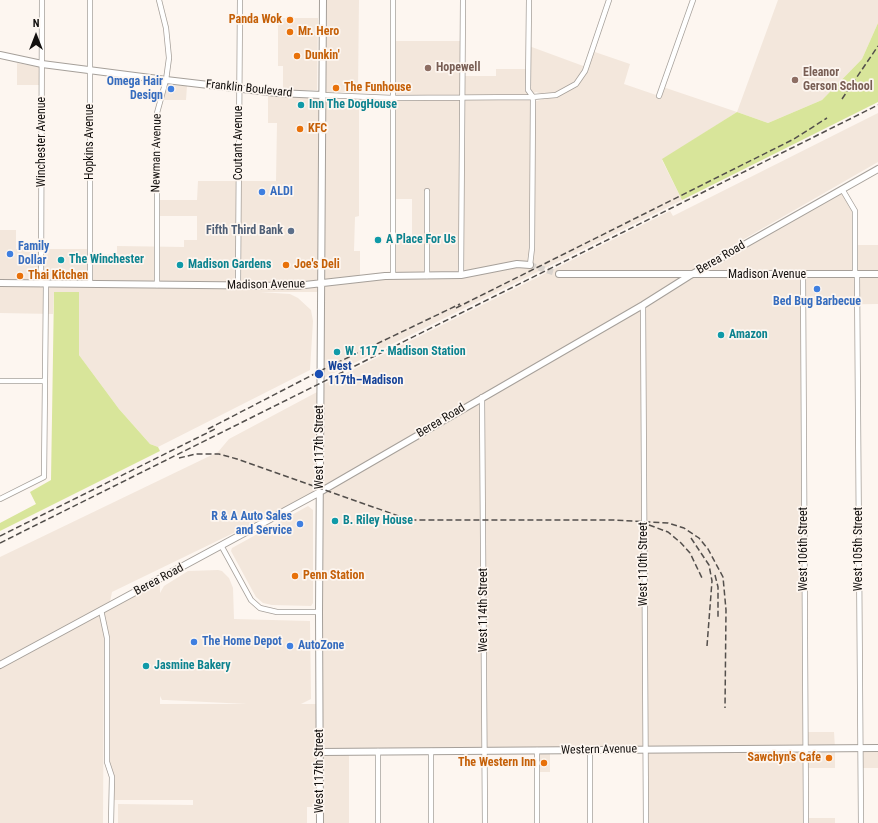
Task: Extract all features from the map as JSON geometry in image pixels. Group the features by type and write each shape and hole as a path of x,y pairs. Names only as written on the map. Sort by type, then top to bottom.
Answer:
{"main road":[{"name":"West 117th Street","path":"320,823 319,612 323,0"},
{"name":"Franklin Boulevard","path":"0,55 42,64 166,80 322,95"},
{"name":"Berea Road","path":"0,665 222,547 320,492 643,305 689,276 878,169"},
{"name":"Madison Avenue","path":"0,283 296,286 393,276 461,275 517,264 530,265"},
{"name":"Madison Avenue","path":"559,274 689,276 878,274"},
{"name":"Western Avenue","path":"319,752 878,748"}],"street":[{"name":"Winchester Avenue","path":"0,499 44,477 45,381 42,0"},
{"name":"Hopkins Avenue","path":"90,0 90,284"},
{"name":"Newman Avenue","path":"156,285 156,113 166,80 169,58 166,28 159,0"},
{"name":"Coutant Avenue","path":"238,286 240,0"},
{"path":"393,0 393,276"},
{"path":"461,275 463,0"},
{"path":"529,0 528,90 533,97 532,248 530,265"},
{"name":"Franklin Boulevard","path":"322,95 393,98 550,97 562,93 576,84 585,71 610,0"},
{"path":"660,96 693,0"},
{"name":"West 105th Street","path":"842,189 854,211 856,274 861,823"},
{"path":"427,191 427,276"},
{"name":"West 106th Street","path":"803,275 806,823"},
{"name":"West 110th Street","path":"643,305 646,823"},
{"path":"0,381 45,381"},
{"name":"West 114th Street","path":"482,397 485,823"},
{"path":"222,547 251,600 260,608 277,612 319,612"},
{"path":"101,610 107,638 107,762 112,777 111,823"},
{"path":"537,750 537,823"},
{"path":"590,750 590,823"},
{"path":"378,751 378,823"},
{"path":"431,751 431,823"}],"shaded area":[{"path":"323,0 359,0 358,91 323,95 330,102 359,101 359,216 355,217 354,251 360,251 360,279 393,276 393,240 412,240 412,199 393,199 393,41 462,41 462,76 496,76 496,69 528,69 529,46 586,67 592,51 630,64 624,84 659,96 663,87 737,112 662,160 682,200 320,380 320,292 260,292 290,294 298,298 311,310 313,321 310,370 158,447 150,444 119,409 79,355 78,292 54,292 53,314 0,313 0,230 16,230 16,249 91,249 92,255 117,254 117,246 184,247 184,240 197,240 197,216 158,216 158,200 197,200 198,181 276,181 277,123 268,123 268,96 322,97","holes":["536,92 549,96 537,101 525,97"]},
{"name":"Eleanor Gerson School","path":"778,0 878,0 878,23 862,59 822,100 768,123 737,112"},
{"path":"278,18 318,18 317,90 283,90 283,66 278,66"},
{"path":"17,63 39,67 39,85 17,85"},
{"path":"167,85 187,86 186,100 162,100"},
{"path":"878,113 878,162 699,265 701,268 842,189 855,211 855,245 878,245 878,304 803,305 806,732 834,732 835,748 835,768 806,768 807,818 835,818 835,823 646,823 645,749 550,750 550,772 537,772 537,750 349,751 349,823 320,823 320,386 670,211 673,216"},
{"path":"319,391 318,492 112,592 109,607 160,581 160,593 164,586 188,571 218,570 222,571 229,578 233,588 234,619 310,621 311,699 301,704 318,704 316,807 307,807 307,823 118,823 118,804 193,805 193,800 114,800 114,777 109,761 110,649 107,625 104,639 103,823 0,823 0,557 218,452 229,439","holes":["160,696 162,700 166,700 247,704 160,704"]},
{"path":"308,506 313,510 313,603 311,606 272,605 263,603 256,597 231,551 232,548"},
{"path":"860,748 878,748 878,768 860,768"}],"green space":[{"path":"878,23 878,102 682,200 662,159 737,112 768,123 822,100 862,59"},
{"path":"54,292 79,292 79,355 119,409 150,444 158,447 160,451 0,531 0,523 36,504 30,492 51,480"}],"tunnel":[{"path":"530,265 559,274"}],"railway":[{"path":"842,99 878,46"},
{"path":"0,543 878,105"},
{"path":"456,308 794,139 827,118"},
{"path":"208,429 322,370 460,304"},
{"path":"0,536 215,429"},
{"path":"179,458 196,454 219,454 410,520 614,520 668,523 684,528 699,538 708,549 723,577 726,610 725,708"},
{"path":"649,525 668,532 681,543 690,553 703,580"},
{"path":"691,538 709,565 712,581 707,646"},
{"path":"715,575 718,587 718,619"}],"place":[{"name":"Panda Wok","path":"290,20"},
{"name":"Mr. Hero","path":"290,32"},
{"name":"Dunkin'","path":"297,56"},
{"name":"Hopewell","path":"428,68"},
{"name":"Eleanor Gerson School","path":"795,80"},
{"name":"The Funhouse","path":"336,88"},
{"name":"Omega Hair Design","path":"171,89"},
{"name":"Inn The DogHouse","path":"301,105"},
{"name":"KFC","path":"300,129"},
{"name":"ALDI","path":"262,192"},
{"name":"Fifth Third Bank","path":"291,231"},
{"name":"A Place For Us","path":"378,240"},
{"name":"Family Dollar","path":"10,254"},
{"name":"The Winchester","path":"61,260"},
{"name":"Madison Gardens","path":"180,265"},
{"name":"Joe's Deli","path":"286,265"},
{"name":"Thai Kitchen","path":"20,276"},
{"name":"Bed Bug Barbecue","path":"817,289"},
{"name":"Amazon","path":"721,335"},
{"name":"W. 117 - Madison Station","path":"337,352"},
{"name":"West 117th–Madison","path":"319,374"},
{"name":"B. Riley House","path":"335,521"},
{"name":"R & A Auto Sales and Service","path":"300,524"},
{"name":"Penn Station","path":"295,576"},
{"name":"The Home Depot","path":"194,642"},
{"name":"AutoZone","path":"290,646"},
{"name":"Jasmine Bakery","path":"146,666"},
{"name":"Sawchyn's Cafe","path":"829,758"},
{"name":"The Western Inn","path":"544,763"}]}
